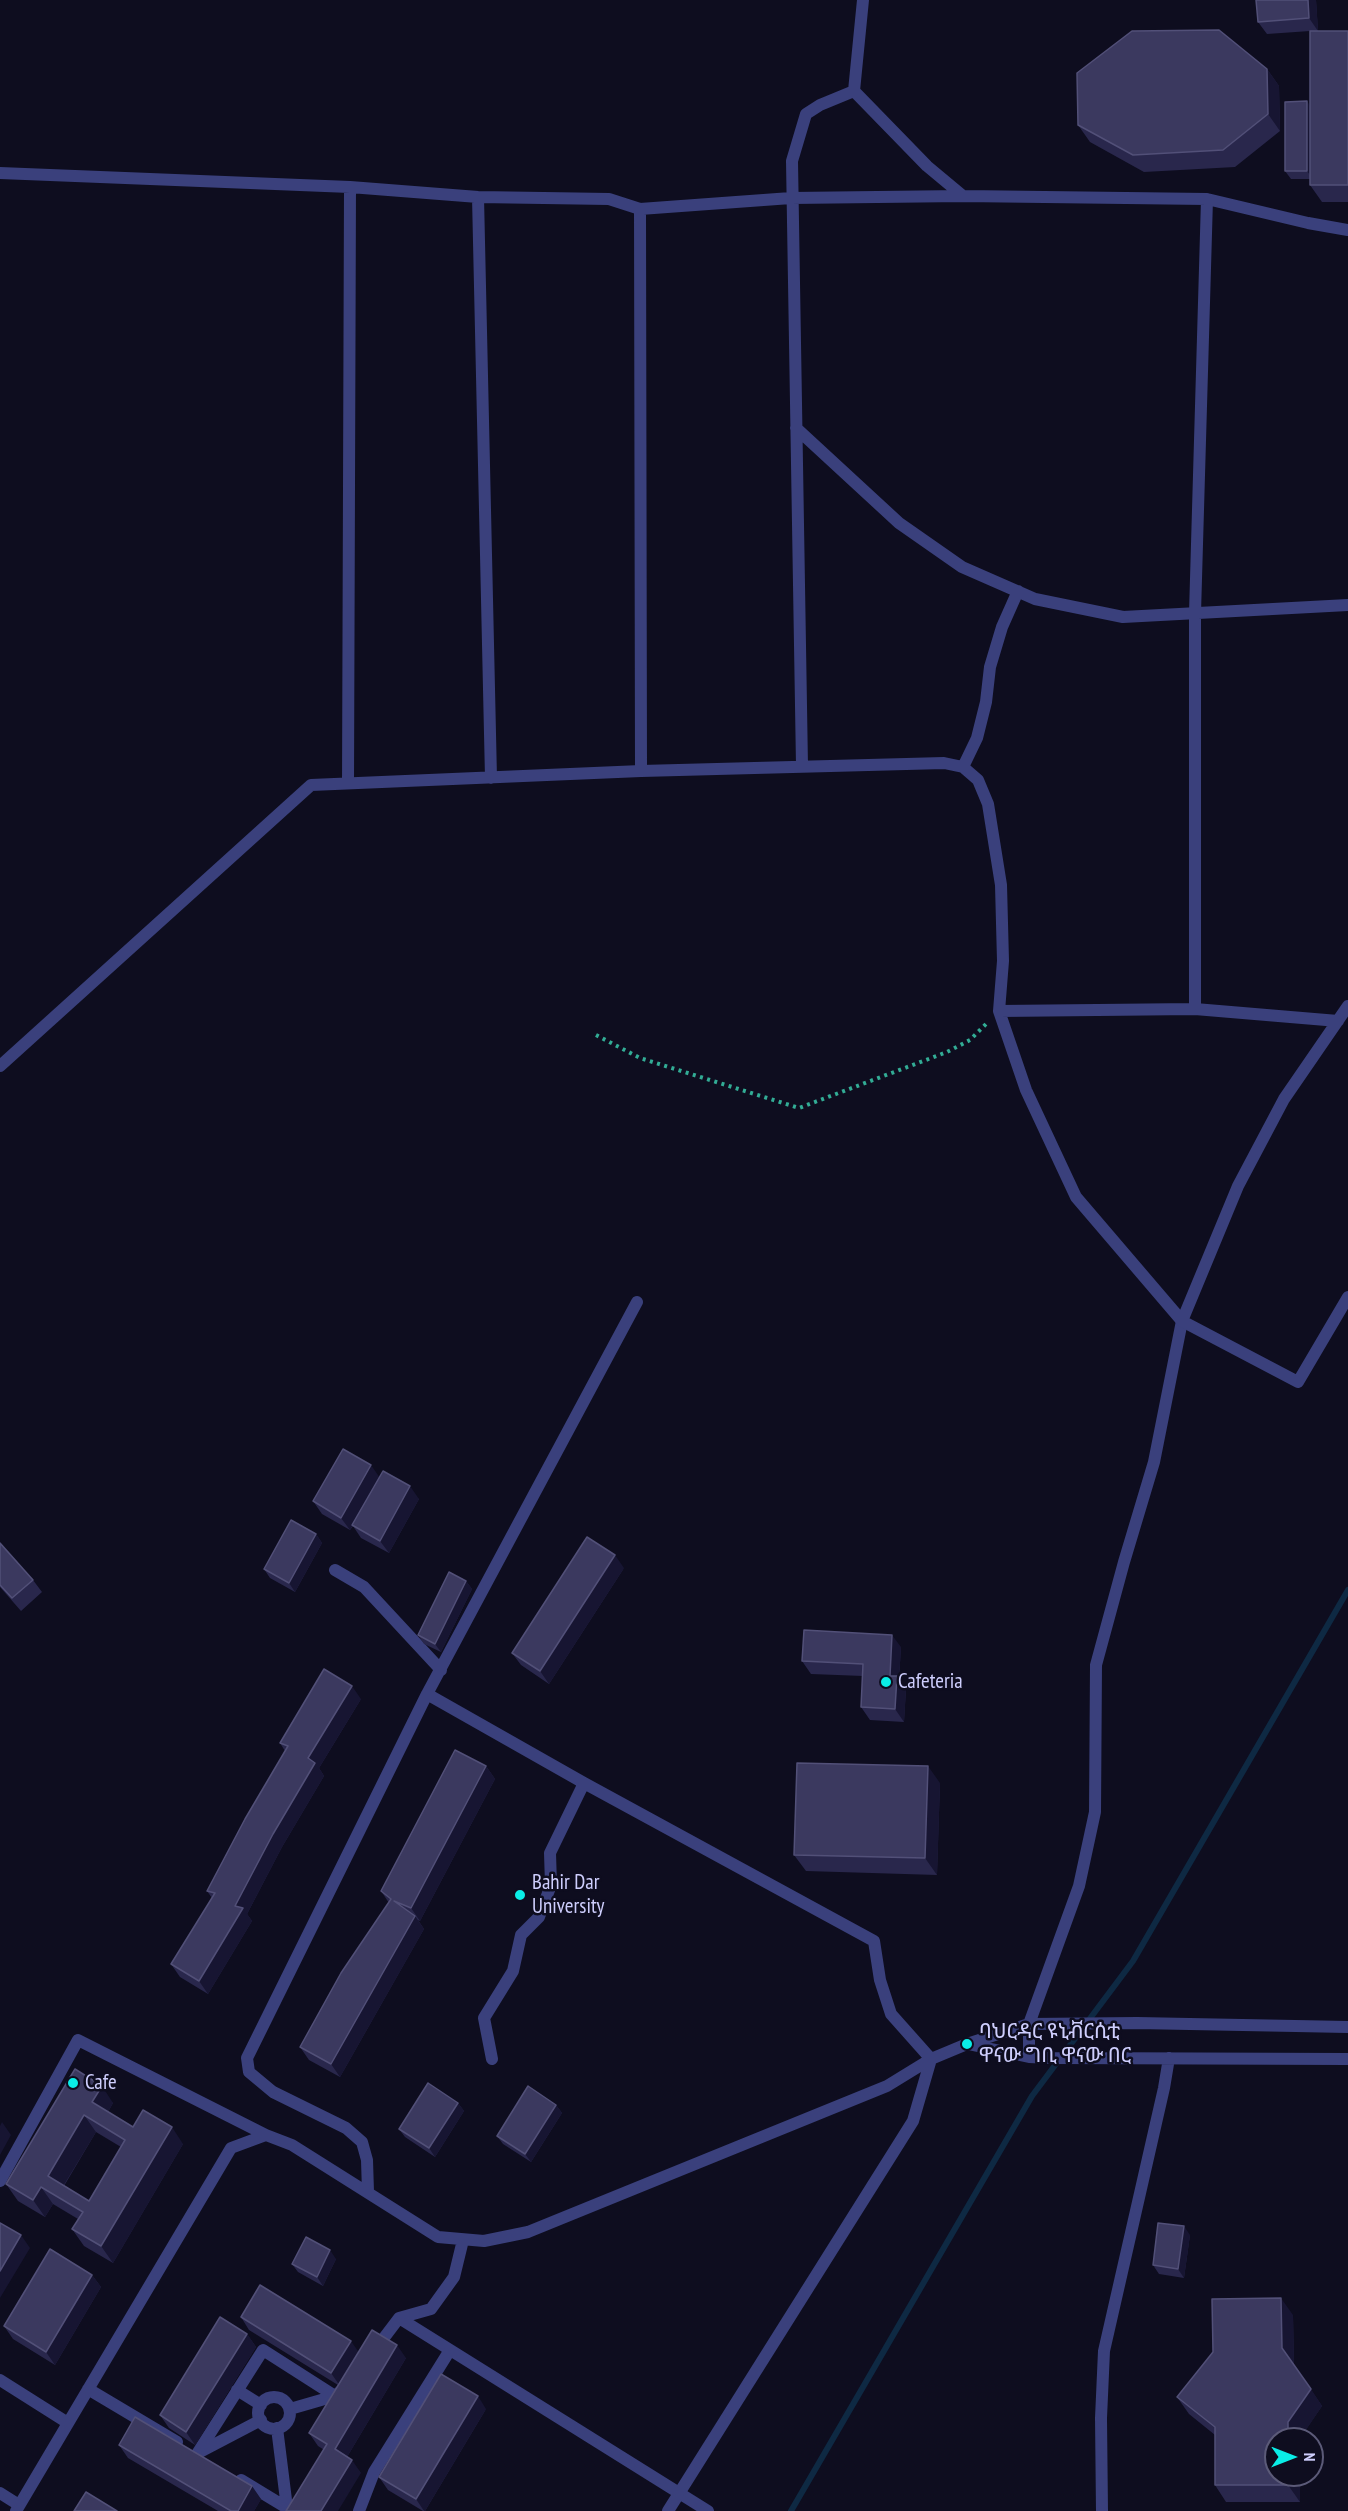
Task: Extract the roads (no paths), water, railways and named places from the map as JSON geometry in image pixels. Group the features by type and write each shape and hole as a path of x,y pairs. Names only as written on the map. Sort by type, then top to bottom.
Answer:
{"street":[{"path":"863,0 854,91 927,166 963,195"},
{"path":"802,766 792,161 806,114 820,105 854,91"},
{"path":"0,173 350,187 478,196 609,199 640,208 791,198 963,195 1207,199 1348,230"},
{"path":"348,783 350,187"},
{"path":"478,196 491,778"},
{"path":"1195,1009 1195,613 1207,199"},
{"path":"640,208 641,771"},
{"path":"796,428 899,523 962,567 1035,599 1122,617 1348,605"},
{"path":"963,767 977,738 986,702 990,667 1002,627 1018,591"},
{"path":"0,1066 311,785 641,771 944,763 963,767 978,780 988,804 999,873 1003,961 999,1011 1026,1090 1076,1197 1182,1321 1298,1382 1348,1297"},
{"path":"1029,2057 1029,2024 1079,1886 1093,1822 1095,1812 1096,1665 1154,1462 1182,1321 1238,1186 1284,1099 1348,1006"},
{"path":"999,1011 1195,1009 1338,1021"},
{"path":"368,2192 367,2160 362,2142 346,2128 273,2092 249,2072 247,2058 427,1694 637,1302"},
{"path":"335,1570 364,1587 441,1670"},
{"path":"427,1694 584,1783 874,1941 880,1980 891,2014 931,2059"},
{"path":"492,2059 484,2018 513,1971 521,1935 539,1917 550,1885 550,1853 584,1783"},
{"path":"0,2181 78,2040 266,2135 292,2145 438,2237 484,2241 528,2232 887,2086 931,2059 967,2043 1029,2024 1137,2023 1348,2028"},
{"path":"967,2043 1029,2057 1052,2058 1348,2059"},
{"path":"1102,2511 1101,2418 1104,2351 1169,2058"},
{"path":"668,2511 913,2121 931,2059"},
{"path":"0,2493 17,2508 231,2148 266,2135"},
{"path":"367,2362 399,2318 431,2309 454,2277 463,2240"},
{"path":"399,2318 708,2511"},
{"path":"202,2457 237,2390 263,2350 335,2396"},
{"path":"359,2511 374,2472 450,2350"},
{"path":"290,2409 335,2396 356,2378"},
{"path":"0,2380 68,2423"},
{"path":"88,2389 202,2457"},
{"path":"237,2390 261,2404"},
{"path":"279,2397 288,2404 290,2409 286,2423 277,2428 267,2426 261,2420 261,2404 269,2398 279,2397"},
{"path":"202,2457 261,2420"},
{"path":"227,2472 287,2508 277,2428"}],"waterway":[{"path":"791,2511 1032,2096 1133,1961 1348,1590"}],"place":[{"name":"Cafeteria","path":"886,1682"},
{"name":"Bahir Dar University","path":"520,1895"},
{"name":"ባህርዳር ዩኒቭርሲቲ ዋናው ግቢ ዋናው በር","path":"967,2044"},
{"name":"Cafe","path":"73,2083"}]}
